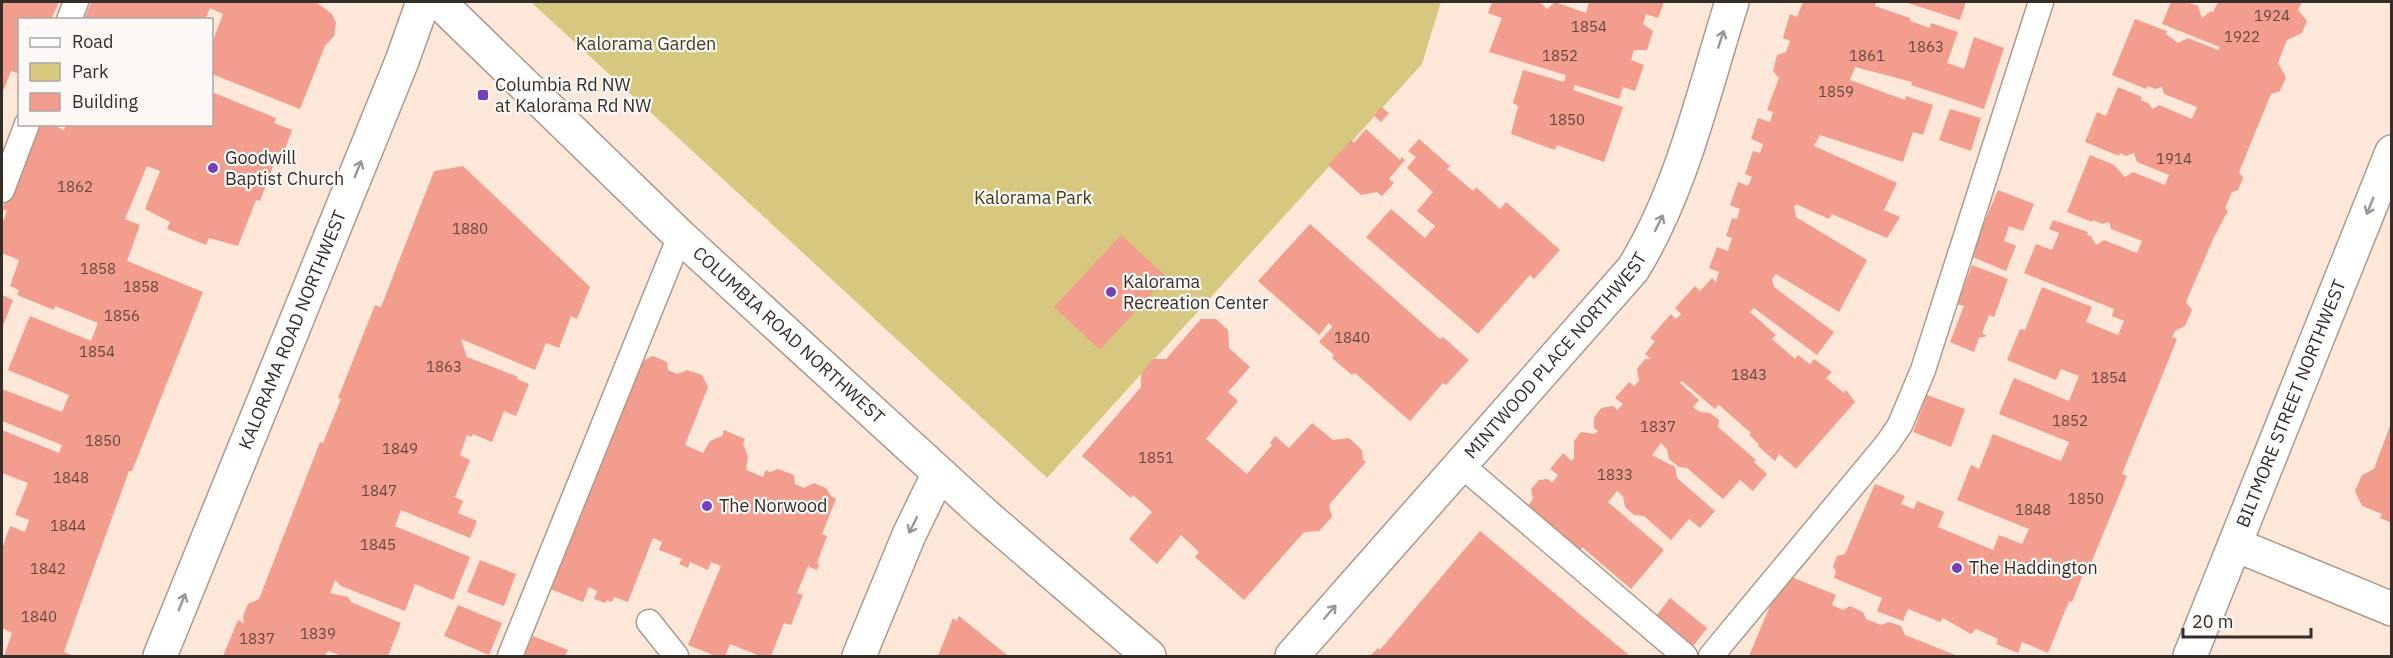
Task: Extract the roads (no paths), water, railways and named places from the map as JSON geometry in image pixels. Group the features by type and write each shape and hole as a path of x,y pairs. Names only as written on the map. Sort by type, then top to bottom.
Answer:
{"street":[{"name":"KALORAMA ROAD NORTHWEST","path":"160,657 402,61 423,2"},
{"name":"COLUMBIA ROAD NORTHWEST","path":"439,2 680,236 939,473 1149,657"},
{"name":"MINTWOOD PLACE NORTHWEST","path":"1292,657 1460,464 1613,294 1650,242 1672,190 1732,2"},
{"name":"BILTMORE STREET NORTHWEST","path":"2190,657 2391,152"},
{"path":"859,657 909,535 939,473"},
{"path":"2236,545 2391,609"}],"lane":[{"path":"70,18 76,2"},
{"path":"1711,657 1872,464 1900,425 1923,370 2041,2"},
{"path":"2,190 26,126"},
{"path":"510,657 680,236"},
{"path":"1460,464 1685,657"},
{"path":"649,622 676,657"}],"place":[{"name":"Columbia Rd NW at Kalorama Rd NW","path":"483,95"},
{"name":"Goodwill Baptist Church","path":"213,168"},
{"name":"Kalorama Recreation Center","path":"1111,292"},
{"name":"The Norwood","path":"707,506"},
{"name":"The Haddington","path":"1957,568"}],"park label":[{"name":"Kalorama Garden","path":"646,44"},
{"name":"Kalorama Park","path":"1033,198"}]}
